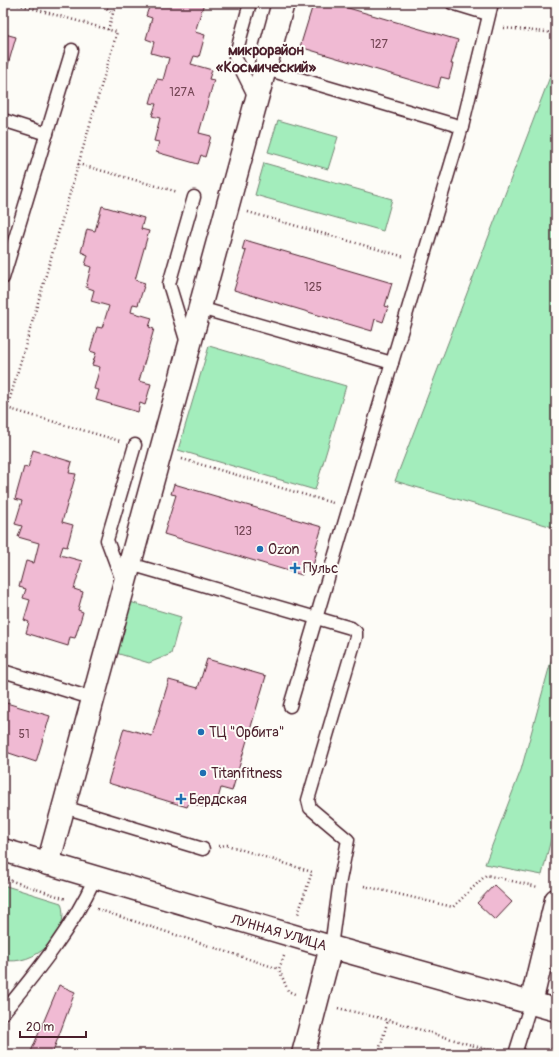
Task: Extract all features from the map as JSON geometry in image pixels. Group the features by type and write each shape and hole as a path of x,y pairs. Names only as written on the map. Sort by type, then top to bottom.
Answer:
{"street":[{"path":"48,864 283,3"},
{"name":"ЛУННАЯ УЛИЦА","path":"3,850 331,947 556,1010"},
{"path":"531,1003 548,894"},
{"path":"303,1054 331,947"}],"lane":[{"path":"250,3 235,57 257,100"},
{"path":"290,706 462,127 489,14 452,3"},
{"path":"3,278 72,50"},
{"path":"266,69 462,127"},
{"path":"3,120 47,134"},
{"path":"189,348 169,284 194,197"},
{"path":"200,308 392,362"},
{"path":"124,586 108,540 135,445"},
{"path":"130,564 351,628 356,632 356,637 308,800 310,808 348,840 340,880 331,947"},
{"path":"3,671 94,698"},
{"path":"64,807 203,849"},
{"path":"3,1013 53,952 83,904 95,878"},
{"path":"515,1054 531,1003"}],"path":[{"path":"3,422 117,32 14,3"},
{"path":"101,3 113,14"},
{"path":"108,30 116,3"},
{"path":"489,14 556,33"},
{"path":"203,849 227,845 312,872 279,969 288,991 317,1003 388,1020 501,1054"},
{"path":"364,886 453,908 486,875 548,894"},
{"path":"3,878 279,969"},
{"path":"378,1054 388,1020"}],"green space":[{"path":"556,61 556,528 395,481"},
{"path":"278,120 338,137 328,169 268,152"},
{"path":"264,163 392,199 383,231 255,195"},
{"path":"209,346 346,386 315,490 178,450"},
{"path":"130,602 181,617 171,654 149,663 116,653"},
{"path":"556,643 556,819 542,875 485,864 521,770"},
{"path":"3,885 61,903 63,915 61,926 56,937 48,946 27,958 15,961 3,960"}],"building":[{"path":"141,3 204,3 195,32 205,35 199,57 194,56 191,64 212,70 209,79 214,80 199,133 211,136 205,157 201,155 198,164 156,152 159,142 154,141 160,118 152,116 156,104 150,103 157,79 163,80 169,58 151,53 154,42 146,39 152,18 146,16 149,7"},
{"path":"309,3 331,3 458,40 451,64 453,64 449,79 441,77 438,88 300,47 312,8 307,7"},
{"path":"3,27 7,28 5,34 16,37 3,82"},
{"path":"102,206 144,218 141,229 149,231 135,280 145,283 138,305 133,304 131,312 152,318 149,327 154,329 139,381 151,384 145,405 140,403 138,412 96,400 99,390 94,389 100,367 92,365 96,353 90,351 97,327 102,328 109,306 91,301 94,290 86,287 91,267 85,265 88,255 81,252 87,229 95,231"},
{"path":"245,240 392,283 385,306 388,307 383,322 375,319 372,331 234,290 246,251 242,250"},
{"path":"33,450 72,462 69,473 76,474 62,522 73,525 67,547 63,546 60,555 82,561 74,589 83,592 78,610 83,612 75,638 70,637 68,646 26,633 29,622 24,620 30,600 23,598 26,589 19,587 26,561 34,563 39,543 18,537 22,526 15,524 22,501 15,499 24,467 28,468"},
{"path":"174,484 322,527 315,550 317,551 313,566 305,563 302,575 164,534 176,495 171,494"},
{"name":"ТЦ \"Орбита\"","path":"207,659 266,676 232,791 221,788 217,802 205,807 189,803 187,807 108,783 124,728 152,736 169,680 198,688"},
{"path":"3,702 50,716 36,762 3,751"},
{"path":"494,885 512,902 495,920 477,903"},
{"path":"59,985 75,992 52,1054 30,1054"}],"place":[{"name":"Ozon","path":"260,549"},
{"name":"Пульс","path":"295,568"},
{"name":"ТЦ \"Орбита\"","path":"201,732"},
{"name":"Titanfitness","path":"203,773"},
{"name":"Бердская","path":"181,799"}],"district":[{"name":"микрорайон «Космический»","path":"266,58"}]}
